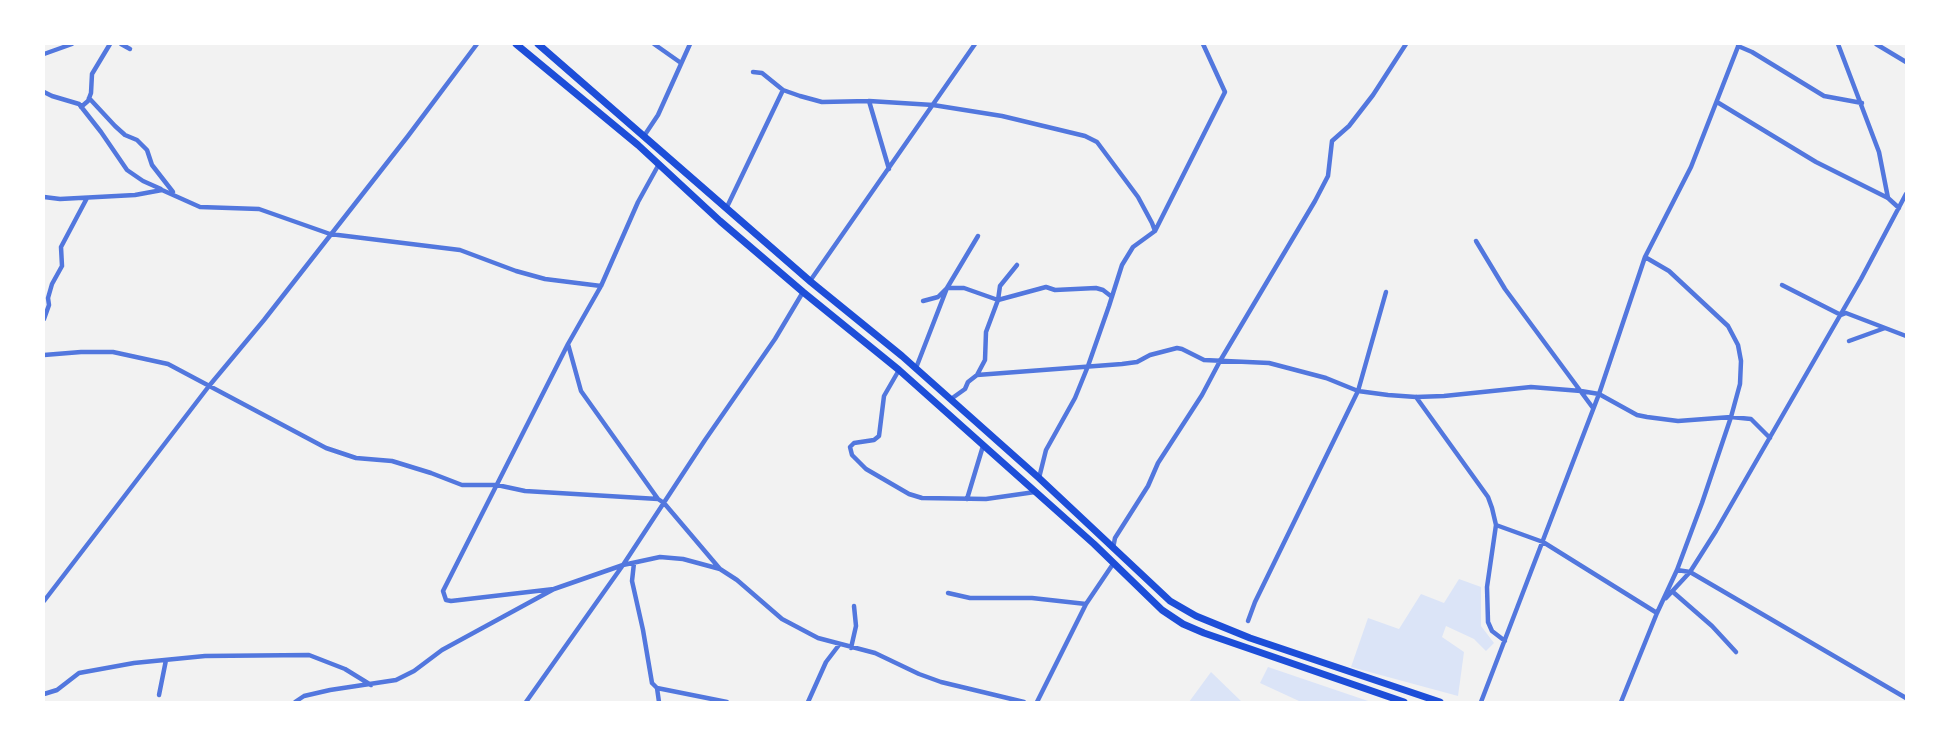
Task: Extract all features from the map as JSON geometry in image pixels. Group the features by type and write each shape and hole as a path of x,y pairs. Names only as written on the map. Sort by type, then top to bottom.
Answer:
{"main road":[{"path":"516,44 659,164 720,221 803,292 899,370 1162,610 1183,624 1249,650 1404,702"},
{"path":"538,44 726,209 916,368 1039,478 1170,601 1196,616 1270,645 1440,702"}],"street":[{"path":"44,54 72,44"},
{"path":"81,107 89,98 92,74 110,44"},
{"path":"121,44 130,49"},
{"path":"44,601 477,44"},
{"path":"654,44 681,63"},
{"path":"645,136 658,115 690,44"},
{"path":"810,281 975,44"},
{"path":"1039,478 1046,450 1075,398 1088,366 1126,256 1155,231 1225,92 1203,44"},
{"path":"1113,548 1115,538 1148,486 1158,463 1202,395 1328,176 1332,141 1349,126 1373,95 1406,44"},
{"path":"1838,44 1879,152 1888,198"},
{"path":"1876,44 1906,62"},
{"path":"1481,702 1599,394 1645,257 1690,167 1738,45 1824,96 1862,104"},
{"path":"753,72 762,73 783,90 822,102 869,101 933,105 1002,116 1084,136 1097,142 1137,197 1155,231"},
{"path":"726,209 783,90"},
{"path":"44,92 79,104 127,170 143,182 175,194 200,207 258,209 330,234 460,250 545,279 601,286"},
{"path":"89,98 125,135 136,140 147,150 152,165 175,194"},
{"path":"869,101 889,169"},
{"path":"1717,102 1816,162 1888,198 1899,208"},
{"path":"554,589 452,601 446,600 443,591 568,344 601,286 638,202 659,164"},
{"path":"44,197 87,198 135,195 162,190"},
{"path":"1665,598 1673,592 1702,555 1840,315 1906,194"},
{"path":"44,319 52,284 62,266 61,247 87,198"},
{"path":"916,368 947,288 978,236"},
{"path":"1476,241 1504,289 1593,408"},
{"path":"1621,702 1677,570 1731,417 1740,384 1740,353 1735,337 1728,327 1694,293 1669,272 1645,257"},
{"path":"951,399 965,389 968,382 977,375 984,364 986,332 998,300 1000,286 1017,265"},
{"path":"1782,285 1840,315 1846,313 1906,336"},
{"path":"923,301 938,297 947,288 964,288 998,300 1046,287 1055,290 1096,288 1112,297"},
{"path":"526,702 623,565 775,339 803,292"},
{"path":"1248,621 1255,602 1358,391 1386,292"},
{"path":"1850,341 1885,328"},
{"path":"568,344 581,391 658,499 664,503 720,569 737,580 782,619 795,628 839,645 890,659 919,674 1013,701 1024,702"},
{"path":"977,375 1137,362 1150,355 1177,348 1204,360 1269,363 1326,378 1358,391 1416,398 1531,387 1581,391 1599,394 1637,415 1647,417 1678,421 1731,417 1752,419 1770,438"},
{"path":"44,355 113,352 168,364 326,448 356,458 392,461 430,472 462,485 497,485 525,491 658,499"},
{"path":"899,370 884,396 879,436 874,440 854,443 850,447 852,455 866,469 909,494 928,498 986,499 1035,492"},
{"path":"1416,398 1488,497 1496,525 1487,587 1488,622 1492,631 1505,641"},
{"path":"967,499 983,446"},
{"path":"1496,525 1543,542 1657,613"},
{"path":"295,702 304,696 330,690 396,680 414,671 442,650 554,589 623,565 660,557 683,559 720,569"},
{"path":"633,563 632,581 652,683 657,688 727,702"},
{"path":"1037,702 1086,604 1113,564"},
{"path":"1677,570 1689,572 1906,698"},
{"path":"1673,592 1712,626 1736,652"},
{"path":"948,593 970,598 1032,598 1086,604"},
{"path":"851,648 856,626 854,606"},
{"path":"808,702 826,662 839,645"},
{"path":"44,694 57,690 79,673 205,656 309,655 345,669 371,685"},
{"path":"159,695 166,660"},
{"path":"657,688 659,702"}],"shaded area":[{"path":"1459,579 1481,587 1481,626 1494,643 1486,651 1474,639 1446,626 1442,637 1464,652 1458,696 1351,667 1368,618 1399,629 1421,594 1444,603"},
{"path":"1268,667 1371,702 1299,702 1260,683"},
{"path":"1211,672 1242,702 1189,702"}]}
